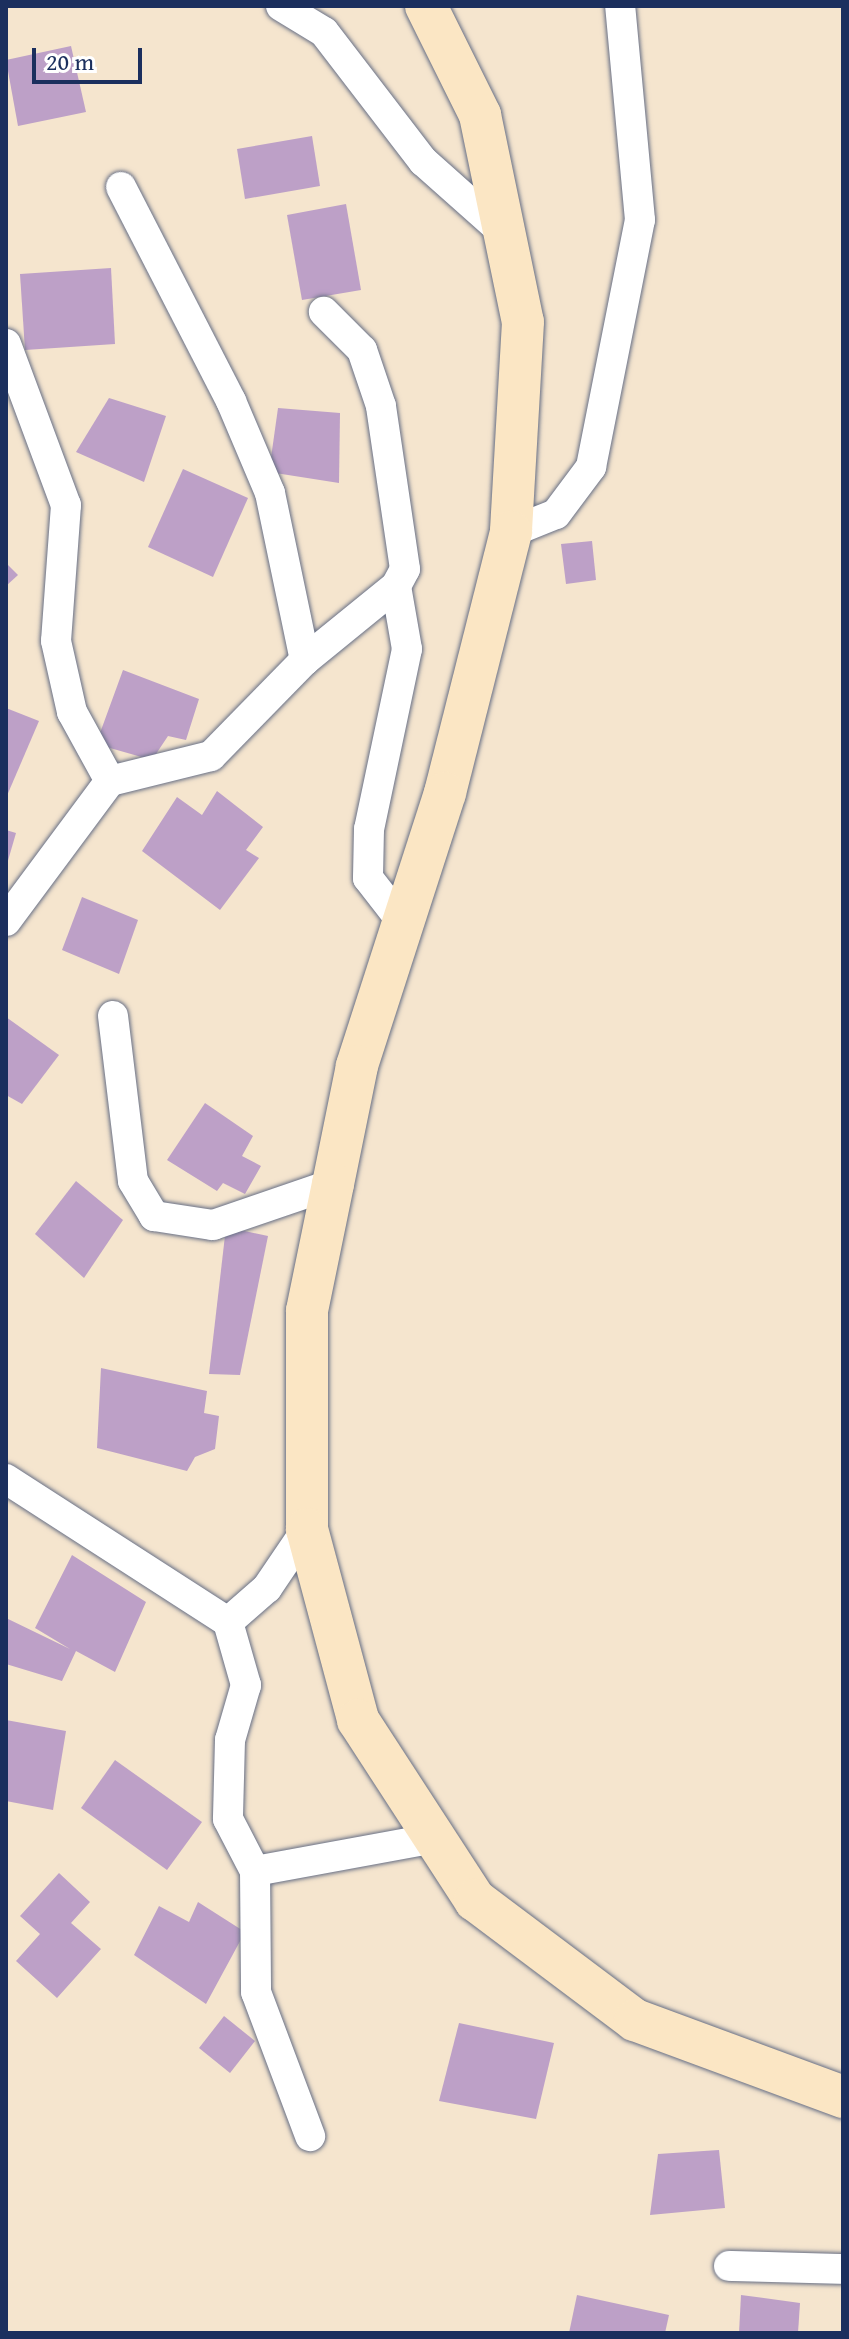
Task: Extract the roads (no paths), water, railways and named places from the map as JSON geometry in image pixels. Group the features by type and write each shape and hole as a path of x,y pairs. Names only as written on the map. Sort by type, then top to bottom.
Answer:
{"street":[{"path":"281,6 324,32 423,161 505,234"},
{"path":"426,6 480,115 523,322 511,532 445,793 357,1066 307,1311 307,1529 358,1720 475,1900 635,2020 843,2097"},
{"path":"511,532 556,514 591,467 640,220 620,6"},
{"path":"121,187 270,493 305,660"},
{"path":"6,921 110,781 211,756 305,660 396,586 405,569 381,406 362,350 324,312"},
{"path":"6,344 66,505 56,641 72,712 110,781"},
{"path":"396,586 407,649 369,829 368,878 403,923"},
{"path":"113,1016 133,1181 154,1216 213,1225 333,1184"},
{"path":"6,1479 228,1622 246,1685 230,1740 228,1819 255,1871 256,1992 310,2136"},
{"path":"228,1622 267,1588 307,1529"},
{"path":"255,1871 434,1838"},
{"path":"729,2266 843,2269"}]}
